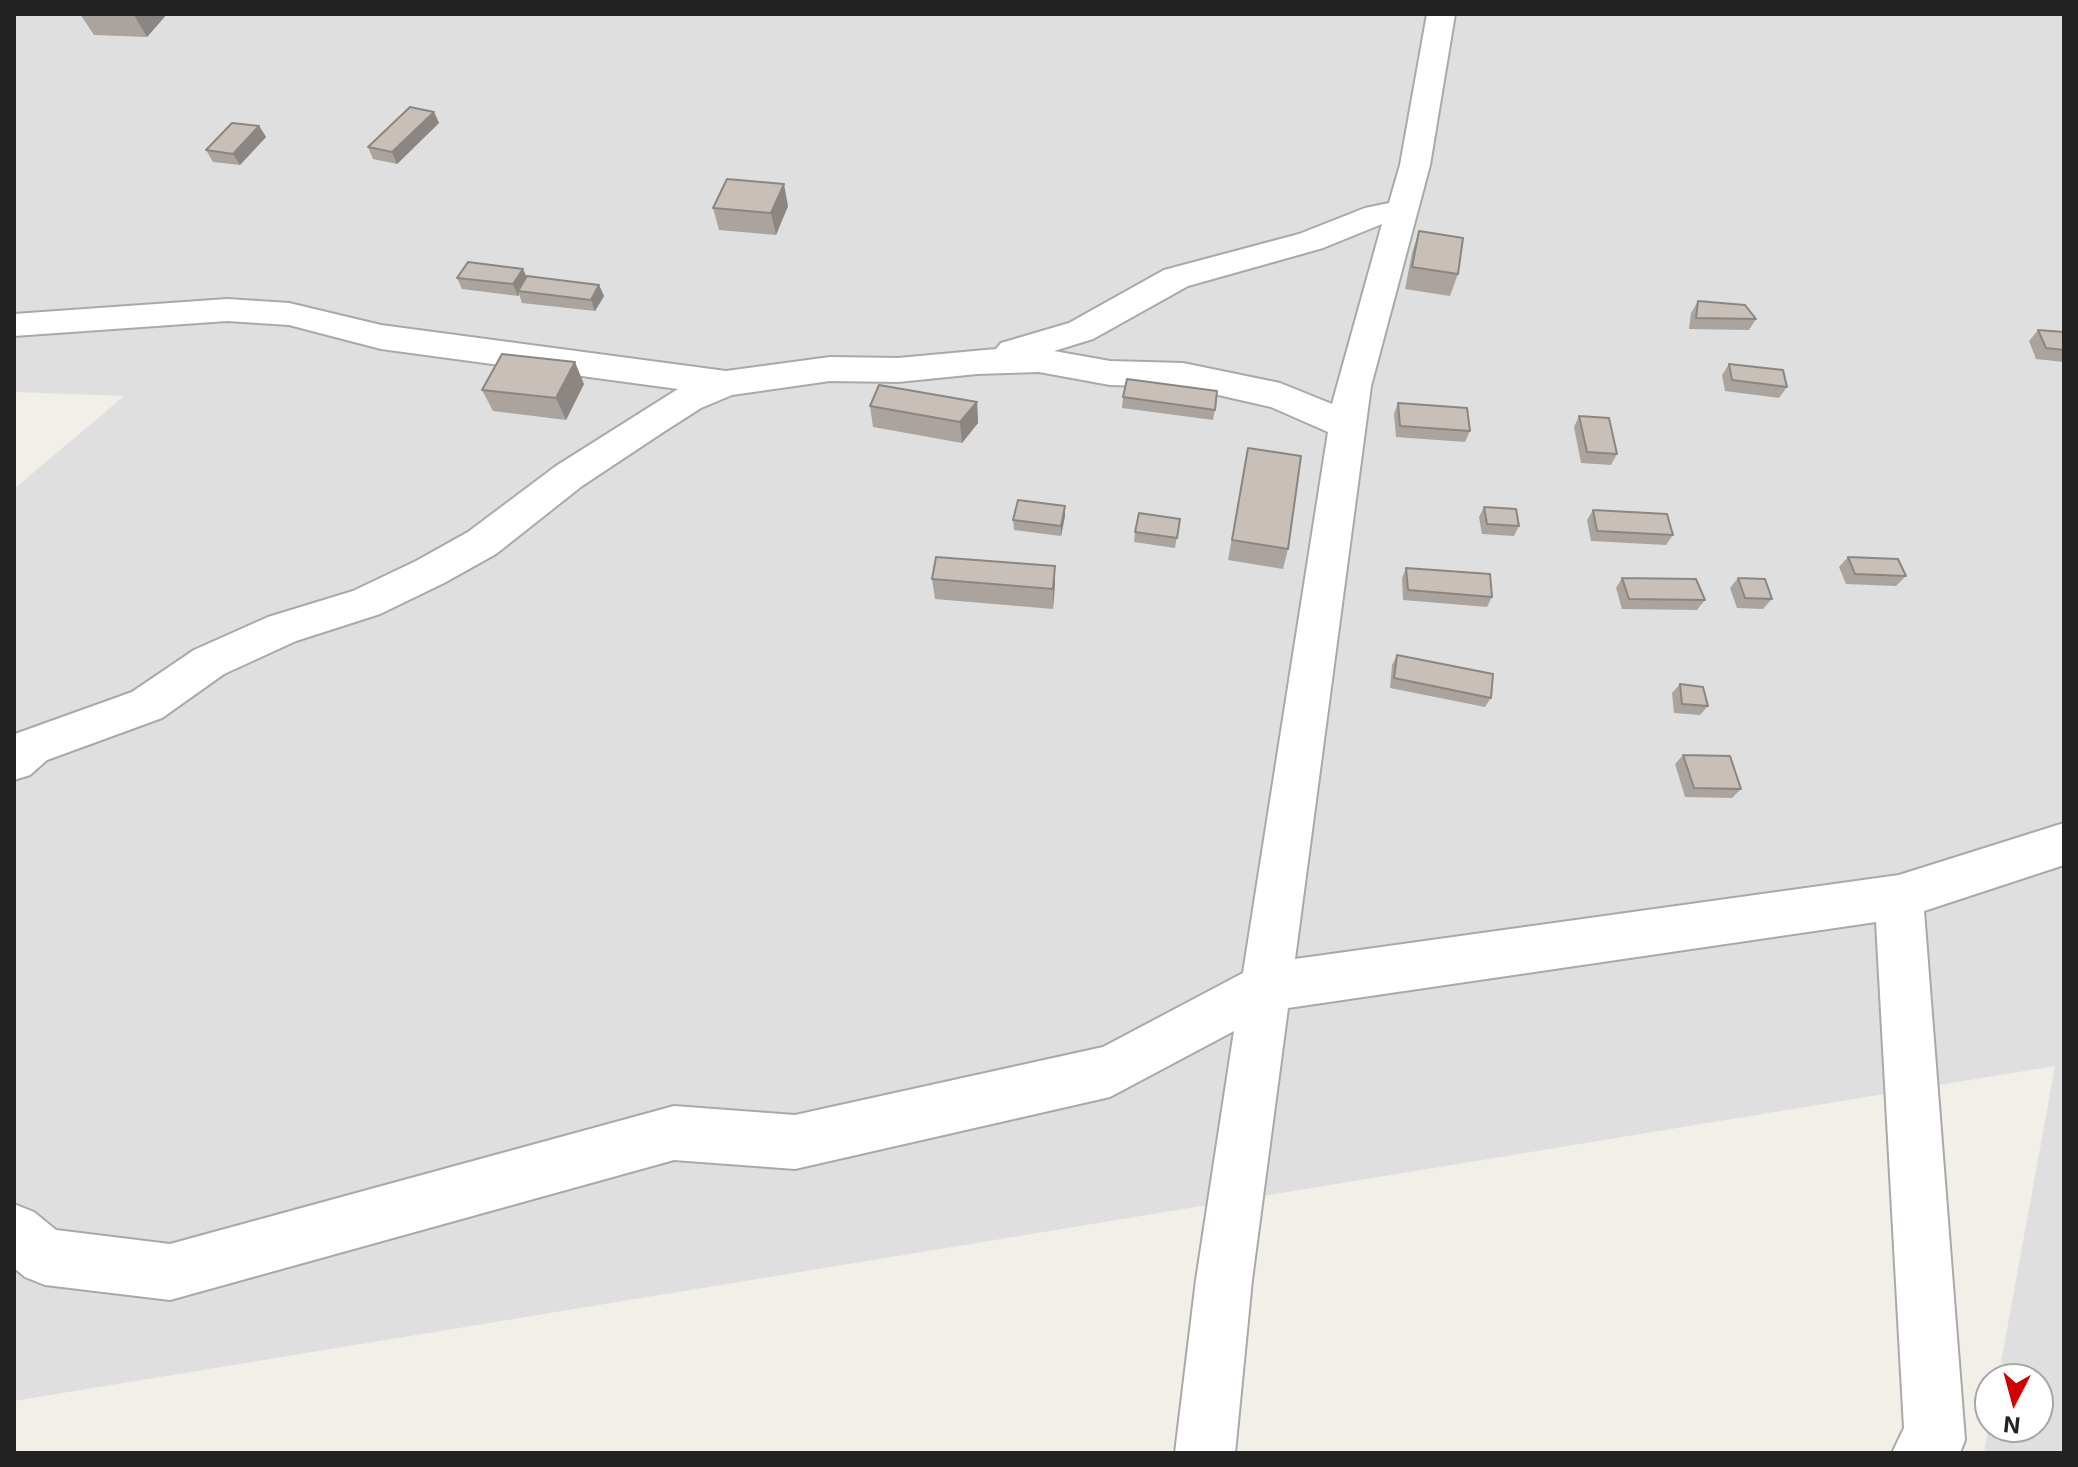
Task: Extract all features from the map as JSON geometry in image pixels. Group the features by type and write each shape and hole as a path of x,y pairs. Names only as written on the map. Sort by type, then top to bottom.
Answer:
{"street":[{"path":"1205,1453 1224,1280 1353,386 1415,165 1441,14"},
{"path":"977,362 1081,331 1176,278 1311,241 1376,215 1402,210"},
{"path":"14,325 227,310 289,314 381,337 726,383"},
{"path":"20,754 147,705 209,662 283,629 366,603 430,572 482,543 569,476 688,399 726,383 830,369 898,370 1039,360 1110,373 1183,375 1280,396 1347,426"},
{"path":"14,1232 45,1257 170,1272 674,1133 795,1142 1110,1071 1267,987 1899,897 2064,844"},
{"path":"1899,897 1935,1440 1922,1453"}],"shaded area":[{"path":"14,14 2064,14 2064,1453 1984,1453 1986,1443 2054,1443 2054,1363 2001,1363 2055,1066 14,1401 14,489 124,396 14,392"}],"building":[{"path":"410,107 434,112 392,152 368,147"},
{"path":"232,123 259,126 233,154 206,150"},
{"path":"727,179 784,184 771,213 713,208"},
{"path":"1419,231 1463,238 1458,274 1412,267"},
{"path":"468,262 523,269 513,284 457,278"},
{"path":"527,276 599,285 591,300 518,291"},
{"path":"1698,301 1745,305 1756,319 1696,318"},
{"path":"2038,330 2064,332 2064,350 2046,348"},
{"path":"502,354 575,362 556,398 482,390"},
{"path":"1729,364 1783,370 1787,387 1732,380"},
{"path":"1127,379 1217,391 1215,410 1123,397"},
{"path":"879,385 977,402 960,422 870,406"},
{"path":"1398,403 1467,408 1470,431 1400,426"},
{"path":"1579,416 1609,418 1617,454 1587,452"},
{"path":"1248,448 1301,456 1288,549 1232,540"},
{"path":"1018,500 1065,506 1061,526 1013,520"},
{"path":"1484,507 1516,509 1519,526 1487,524"},
{"path":"1593,510 1667,514 1673,535 1597,531"},
{"path":"1139,513 1180,519 1177,538 1135,532"},
{"path":"936,557 1055,566 1053,589 932,579"},
{"path":"1848,557 1898,559 1906,576 1855,574"},
{"path":"1406,568 1490,574 1492,597 1408,590"},
{"path":"1622,578 1696,579 1705,600 1629,599"},
{"path":"1738,578 1765,579 1772,599 1745,598"},
{"path":"1397,655 1493,674 1491,698 1394,678"},
{"path":"1680,684 1703,687 1708,706 1682,704"},
{"path":"1683,755 1730,756 1741,789 1694,788"}]}
